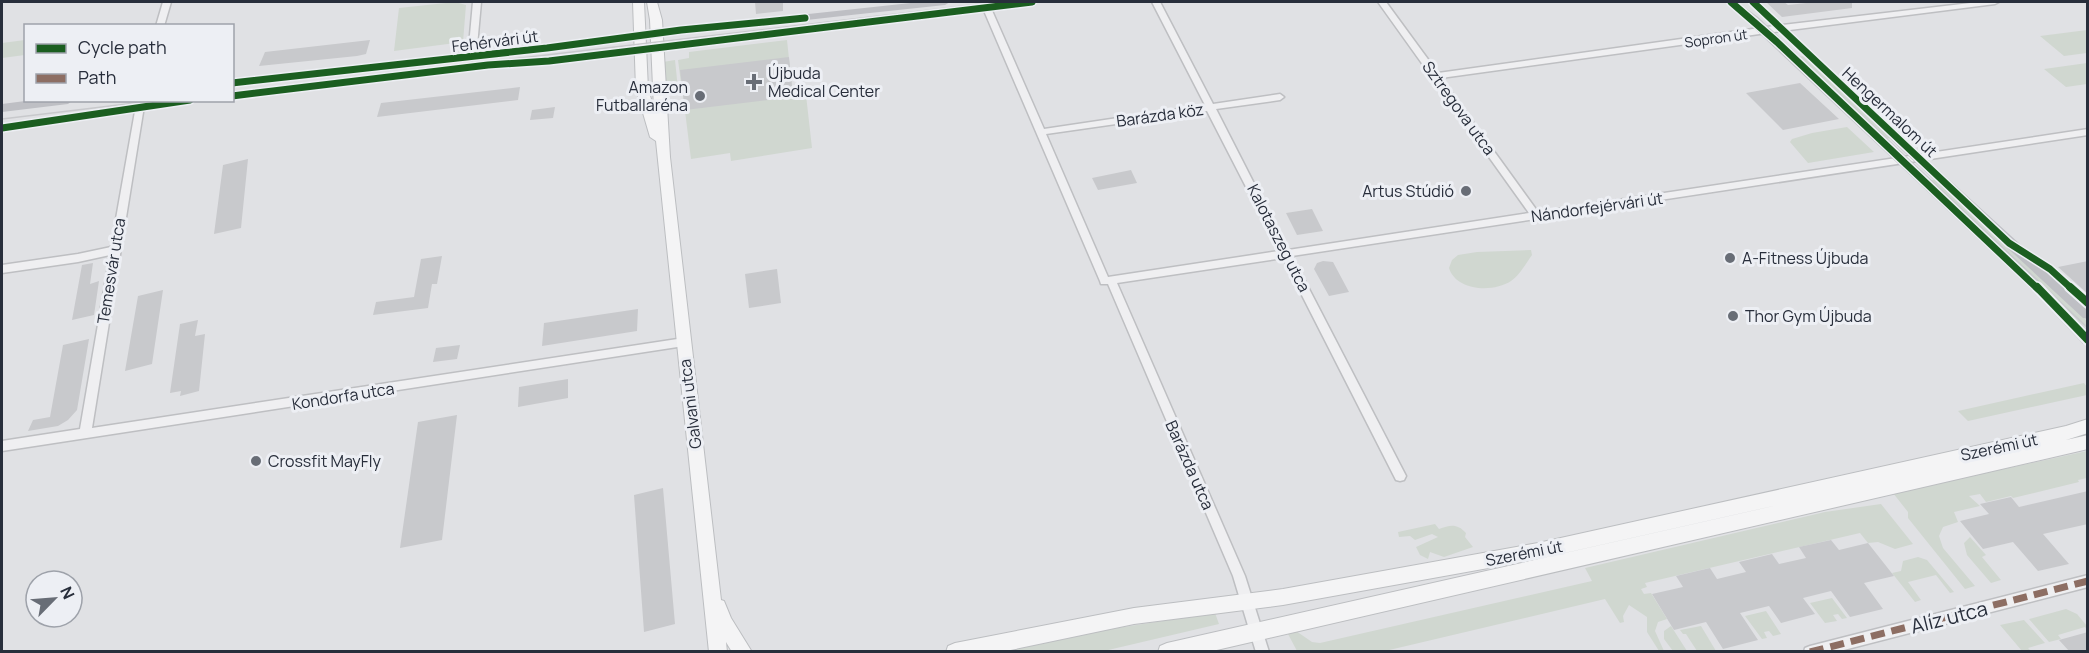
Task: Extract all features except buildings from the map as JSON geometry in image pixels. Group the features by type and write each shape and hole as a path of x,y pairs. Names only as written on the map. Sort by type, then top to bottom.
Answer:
{"main road":[{"name":"Galvani utca","path":"639,2 639,50 643,95 663,157"},
{"name":"Galvani utca","path":"652,2 663,157 718,651"},
{"name":"Szerémi út","path":"955,651 1134,616 1356,585 1538,551 2066,433 2088,426"},
{"name":"Szerémi út","path":"1167,651 2088,442"},
{"path":"712,593 724,623 743,651"}],"street":[{"path":"161,24 167,2"},
{"path":"472,57 477,2"},
{"name":"Fehérvári út","path":"234,83 472,57 656,33 945,2"},
{"name":"Fehérvári út","path":"234,96 639,50 1032,2"},
{"name":"Kalotaszeg utca","path":"1156,2 1400,476"},
{"name":"Sztregova utca","path":"1382,2 1536,216"},
{"name":"Hengermalom út","path":"1731,2 1765,30 2034,284 2088,340"},
{"name":"Hengermalom út","path":"1753,2 2088,314"},
{"path":"1920,2 1930,10"},
{"name":"Sopron út","path":"1437,76 1765,30 1995,2"},
{"name":"Barázda utca","path":"986,6 1239,576 1263,651"},
{"name":"Barázda köz","path":"1041,132 1280,98"},
{"path":"2,108 52,102"},
{"path":"2,128 170,102"},
{"name":"Temesvár utca","path":"85,434 140,105"},
{"name":"Nándorfejérvári út","path":"1108,280 1916,156 2088,132"},
{"path":"2,269 115,250"},
{"name":"Kondorfa utca","path":"2,446 684,342"},
{"name":"Alíz utca","path":"1810,651 2088,581"}],"shaded area":[{"path":"455,2 466,5 463,42 394,51 399,8"},
{"path":"2087,30 2087,53 2064,56 2040,36"},
{"path":"24,40 24,55 2,58 2,43"},
{"path":"787,40 793,96 806,95 812,148 731,161 730,153 691,159 682,87 687,86 686,82 681,83 678,60 689,58 689,52"},
{"path":"1804,56 1892,138 1885,139 1797,57"},
{"path":"675,60 678,89 667,91 663,62"},
{"path":"2087,63 2087,84 2066,87 2044,69"},
{"path":"1847,127 1874,152 1808,163 1790,142 1792,139 1812,133"},
{"path":"1937,179 2087,321 2087,329 1929,181"},
{"path":"1531,250 1532,255 1517,276 1495,287 1476,288 1467,285 1453,276 1449,268 1452,260 1458,255"},
{"path":"2084,383 2087,387 2087,395 1968,421 1958,411"},
{"path":"2087,451 2087,478 2078,480 2079,482 1986,502 1980,494 1969,496 1980,506 1954,512 1958,522 1943,527 1939,536 1943,548 1975,586 1965,589 1908,518 1908,512 1893,493"},
{"path":"1881,504 1913,544 1895,549 1878,542 1868,543 1860,533 1645,583 1647,587 1641,589 1644,594 1651,593 1667,619 1658,622 1655,631 1664,651 1659,651 1647,632 1647,617 1629,605 1623,616 1624,622 1620,623 1605,599 1385,651 1297,651 1288,634 1296,631 1312,642 1320,643 1592,581 1585,568 1825,512"},
{"path":"1435,524 1439,529 1450,526 1460,528 1466,533 1465,537 1473,547 1444,557 1430,552 1428,559 1420,555 1416,547 1438,537 1432,534 1415,540 1410,536 1399,537 1398,532"},
{"path":"1970,537 1986,555 1982,557 2001,580 1991,583 1967,555 1964,543"},
{"path":"1918,557 1927,560 1954,592 1950,593 1936,575 1908,582 1921,600 1915,602 1892,573 1901,571 1903,561"},
{"path":"1832,598 1847,618 1842,619 1838,614 1833,615 1837,621 1825,623 1810,603"},
{"path":"2066,609 2077,614 2087,626 2087,630 2085,627 2058,635 2061,639 2049,642 2029,619"},
{"path":"1766,611 1781,634 1773,636 1769,631 1764,632 1767,638 1762,639 1745,616"},
{"path":"1215,613 1219,624 1104,651 1003,652 1117,628"},
{"path":"2024,620 2045,643 2028,648 2031,651 2022,651 2000,625"},
{"path":"1671,626 1687,651 1673,651 1664,639 1664,631"},
{"path":"1701,626 1716,651 1697,651 1686,634 1680,630"}],"tram line":[{"path":"234,92 997,2"},
{"path":"1736,2 1757,17 2088,328"},
{"path":"2,119 143,102"}],"marked path":[{"path":"1810,652 2088,581"}],"cycle path":[{"path":"234,96 488,65 549,61 1032,2"},
{"path":"1731,2 1777,42 2034,284 2088,340"},
{"path":"1753,2 2009,243 2050,269 2088,303"},
{"path":"234,83 547,48 681,30 805,18"},
{"path":"2,128 177,102"}],"place":[{"name":"Újbuda Medical Center","path":"754,82"},
{"name":"Amazon Futballaréna","path":"700,96"},
{"name":"Artus Stúdió","path":"1466,191"},
{"name":"A-Fitness Újbuda","path":"1730,258"},
{"name":"Thor Gym Újbuda","path":"1733,316"},
{"name":"Crossfit MayFly","path":"256,461"}]}
